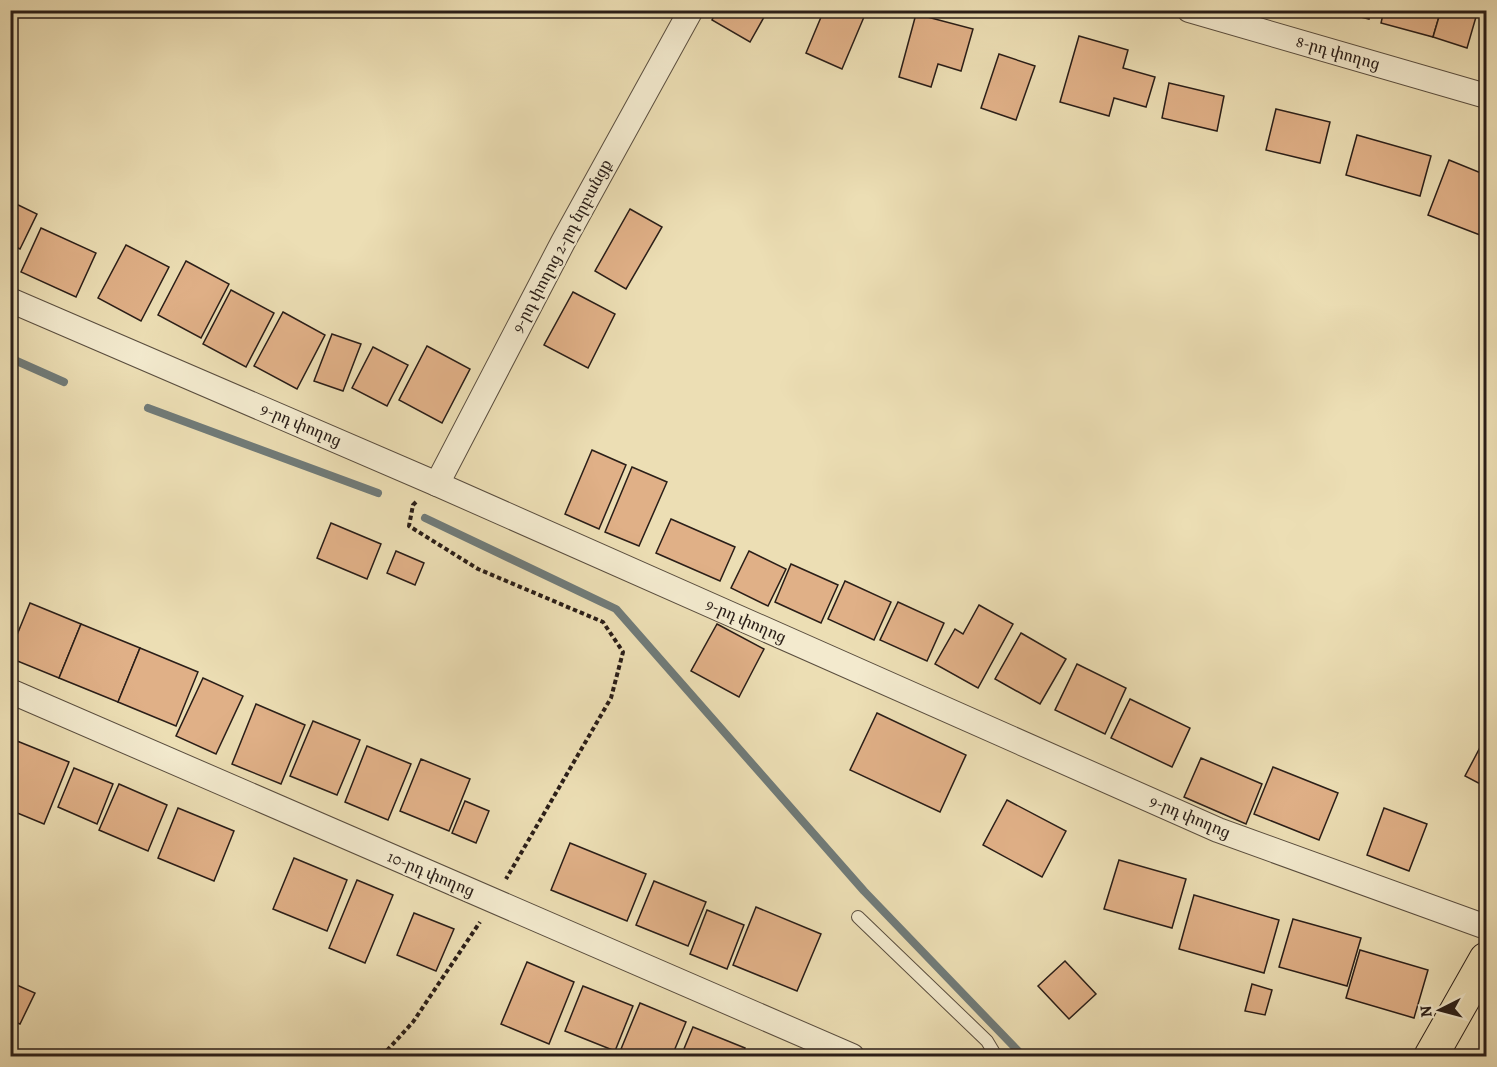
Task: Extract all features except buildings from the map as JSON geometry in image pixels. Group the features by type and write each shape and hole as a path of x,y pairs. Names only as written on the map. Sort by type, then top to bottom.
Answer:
{"main road":[{"path":"1431,1056 1486,959"}],"street":[{"name":"9-րդ փողոց 2-րդ նրբանցք","path":"437,484 563,242 691,10"},
{"name":"8-րդ փողոց","path":"1190,10 1486,96"},
{"name":"9-րդ փողոց","path":"10,300 437,484 1218,830 1486,927"},
{"name":"10-րդ փողոց","path":"10,691 852,1056"}],"lane":[{"path":"858,917 987,1041 996,1056"}],"path":[{"path":"382,1056 413,1022 463,950 493,901 611,698 623,652 603,622 478,569 409,526 413,505 437,484"}],"waterway":[{"path":"10,358 64,382"},
{"path":"148,408 378,493"},
{"path":"425,518 616,609 864,891 1023,1056"}]}
